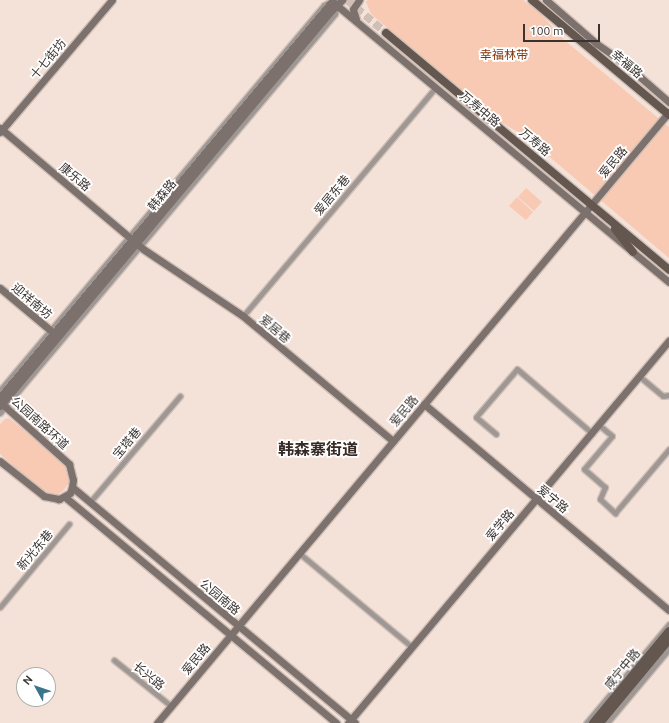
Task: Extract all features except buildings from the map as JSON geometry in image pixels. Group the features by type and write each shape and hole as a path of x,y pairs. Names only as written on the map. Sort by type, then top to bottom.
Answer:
{"main road":[{"name":"幸福路","path":"532,0 668,114"},
{"name":"万寿路","path":"386,33 669,270"},
{"path":"605,216 633,252"},
{"name":"咸宁中路","path":"593,723 669,631"},
{"name":"咸宁中路","path":"600,723 669,640"}],"street":[{"name":"十七街坊","path":"1,130 112,0"},
{"path":"357,21 352,12 354,5 359,0"},
{"path":"546,0 597,44 624,63 669,102"},
{"path":"0,413 2,403 134,242 335,14 335,1"},
{"name":"万寿中路","path":"335,1 669,282"},
{"name":"韩森路","path":"2,403 335,1"},
{"name":"爱居东巷","path":"242,316 436,87"},
{"name":"爱民路","path":"156,723 668,114"},
{"name":"康乐路","path":"1,130 134,242"},
{"path":"0,390 50,330 134,242"},
{"name":"爱居巷","path":"134,242 242,316 393,441"},
{"name":"迎祥南坊","path":"0,288 50,330"},
{"name":"爱学路","path":"352,722 412,647 669,341"},
{"path":"496,434 476,417 517,369 592,433"},
{"path":"639,376 663,396 669,395"},
{"name":"宝塔巷","path":"90,502 180,396"},
{"name":"公园南路环道","path":"2,403 69,464 73,480 72,487"},
{"name":"爱宁路","path":"424,404 669,610"},
{"path":"599,425 612,436 584,469 605,488 600,499 615,512 669,450"},
{"path":"0,461 44,496 52,499 65,497 70,493 72,487"},
{"name":"公园南路","path":"72,487 352,722"},
{"name":"公园南路","path":"65,497 336,723"},
{"name":"新光东巷","path":"0,607 69,524"},
{"path":"299,553 412,647"},
{"path":"586,723 669,624"},
{"path":"608,723 669,649"},
{"name":"长兴路","path":"114,660 170,706"}],"green space":[{"name":"幸福林带","path":"368,0 523,0 541,14 563,39 669,127 669,258 526,137 496,119 371,14 366,2"},
{"path":"526,188 542,202 534,211 518,197"},
{"path":"517,197 533,212 526,220 509,206"},
{"path":"9,418 63,462 66,467 69,483 63,491 56,495 45,493 0,454 0,424 5,419"}],"tunnel":[{"path":"347,0 386,33"}],"district":[{"name":"韩森寨街道","path":"318,449"}]}
